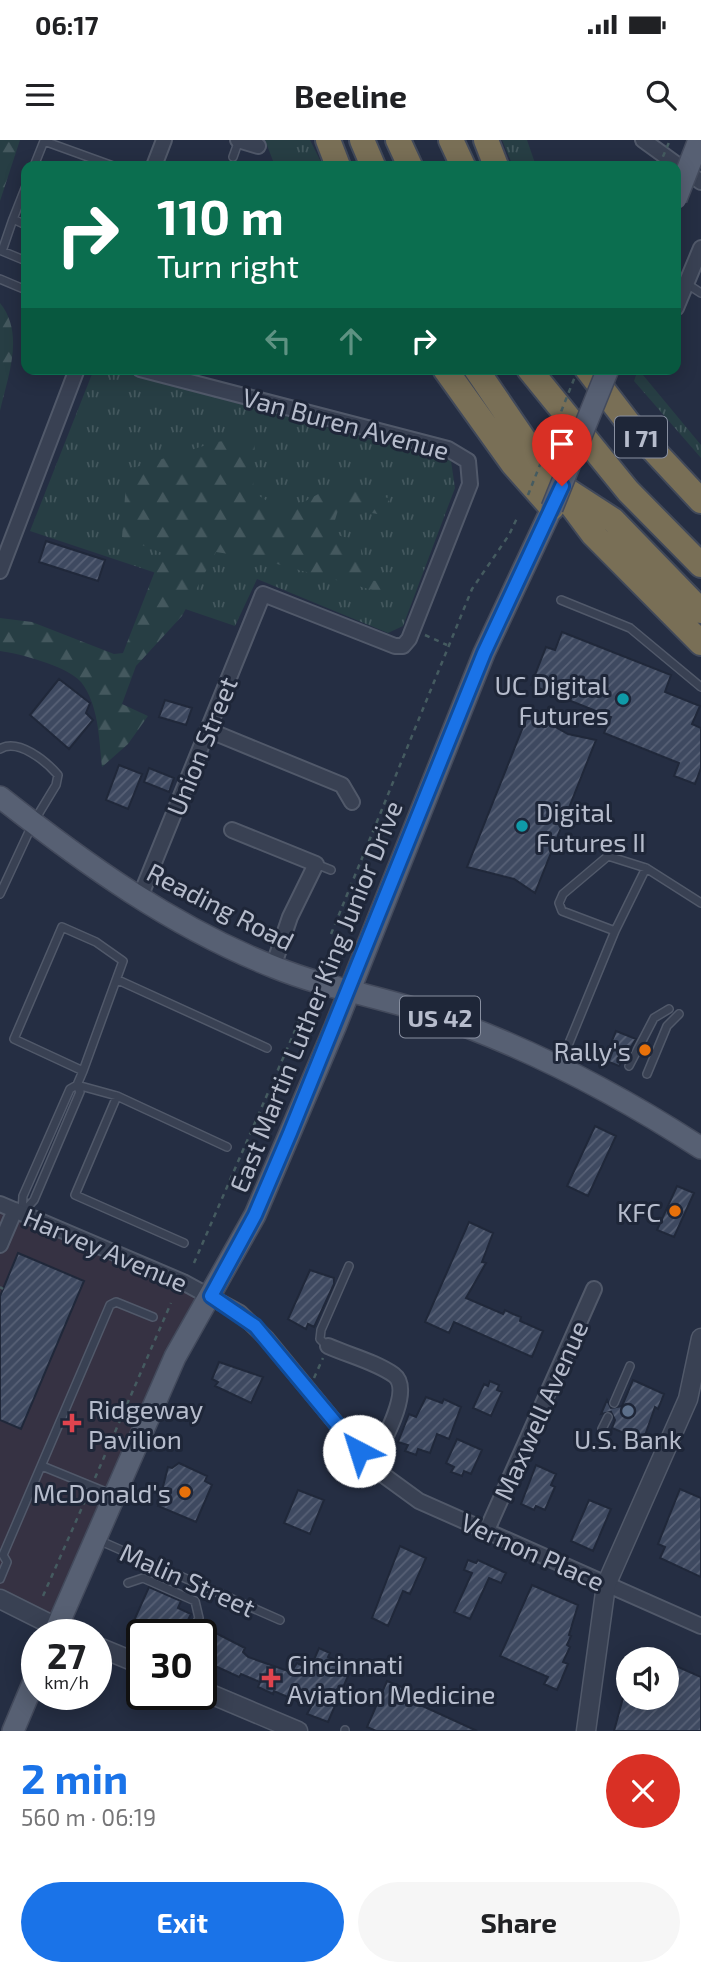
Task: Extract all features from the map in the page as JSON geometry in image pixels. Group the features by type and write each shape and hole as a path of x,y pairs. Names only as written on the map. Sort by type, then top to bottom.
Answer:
{"highway":[{"path":"328,140 336,161"},
{"path":"362,140 371,161"},
{"path":"398,140 408,161"},
{"path":"451,140 461,161"},
{"path":"485,140 494,161"},
{"path":"449,375 513,464 554,505 598,507 701,611"},
{"path":"480,375 540,463 593,534 701,643"},
{"name":"I 71","path":"534,375 628,491 701,565"},
{"name":"I 71","path":"592,375 630,425 701,501"}],"main road":[{"path":"681,186 699,140"},
{"name":"East Martin Luther King Junior Drive","path":"65,1619 114,1495 175,1357 255,1215 349,990 484,653 554,505 606,375"},
{"name":"Reading Road","path":"0,797 76,857 198,932 273,967 480,1031 619,1096 701,1149"},
{"path":"13,1731 22,1710"}],"street":[{"path":"156,161 164,140"},
{"path":"239,140 258,146"},
{"path":"643,140 672,161"},
{"path":"681,168 701,182"},
{"path":"681,296 701,248"},
{"path":"0,571 75,375"},
{"name":"Van Buren Avenue","path":"163,375 448,449 468,461 470,484 412,630"},
{"name":"Union Street","path":"140,897 263,594 395,646 403,646 412,630"},
{"path":"208,730 342,785 352,802"},
{"path":"232,830 316,864 290,917 273,967"},
{"path":"0,1245 8,1208"},
{"name":"Harvey Avenue","path":"8,1208 211,1296"},
{"name":"Maxwell Avenue","path":"486,1530 594,1289"},
{"name":"Vernon Place","path":"211,1296 240,1313 261,1333 371,1466 419,1502 701,1626"},
{"path":"586,1731 606,1585 688,1399 701,1338"},
{"path":"326,1352 393,1374 401,1386 401,1399 371,1466"},
{"path":"0,1599 35,1619"},
{"path":"217,1698 263,1720 298,1731"}],"lane":[{"path":"233,157 239,140"},
{"path":"36,161 44,141 99,161"},
{"path":"21,199 2,251 21,259"},
{"path":"13,219 21,223"},
{"path":"0,279 21,288"},
{"path":"686,284 701,293"},
{"path":"561,600 630,628 701,687"},
{"path":"0,749 13,745 32,753 58,775 56,785 33,823 0,894"},
{"path":"615,931 562,911 559,903 563,894 608,856 646,869 701,903"},
{"path":"316,864 331,870"},
{"path":"559,1067 615,931 646,869"},
{"path":"8,1208 34,1200 80,1092 77,1085 83,1071 118,981 123,961 96,942 62,928 14,1039 83,1071"},
{"path":"118,981 267,1048"},
{"path":"629,1066 654,1018 669,1009"},
{"path":"647,1074 667,1026 679,1014"},
{"path":"77,1085 117,1096 227,1147"},
{"path":"117,1096 75,1195 184,1242"},
{"path":"326,1352 320,1339 321,1330 349,1266"},
{"path":"0,1579 7,1562 3,1555 110,1305 116,1302 153,1317"},
{"path":"614,1403 630,1366"},
{"path":"602,1429 607,1417"},
{"path":"42,1466 114,1495"},
{"name":"Malin Street","path":"96,1538 280,1620"},
{"path":"128,1583 143,1578 195,1601 198,1619"}],"path":[{"path":"661,161 670,140"},
{"path":"528,495 576,375"},
{"path":"331,934 447,645 472,589 509,536 517,516"},
{"path":"412,630 447,645"},
{"path":"194,1263 300,1019"},
{"path":"43,1596 171,1303"},
{"path":"314,1378 326,1352"}],"shaded area":[{"name":"Ridgeway Pavilion","path":"0,1204 211,1296 62,1619 38,1619 0,1599"}],"green space":[{"path":"0,140 20,140 0,201"},
{"path":"265,140 310,140 320,161 273,161"},
{"path":"502,140 527,140 534,161 511,161"},
{"path":"0,303 8,315 13,341 10,369 0,411"},
{"path":"92,375 133,375 451,461 455,488 403,626 388,633 257,579 235,626 147,596 156,573 30,531"},
{"path":"636,375 643,375 701,445 701,458 634,381"},
{"path":"255,437 253,492 285,512 335,485 388,498 394,517 339,507 331,533 360,542 364,580 404,583 391,595 255,558 216,552 182,616 136,666 122,704 148,716 128,744 102,767 95,712 81,682 55,666 0,651 0,618 32,622 114,654 123,653 162,553 122,537 127,470 216,442"}],"building":[{"path":"46,541 105,560 98,581 39,562"},
{"name":"UC Digital Futures","path":"562,632 671,675 665,692 700,706 692,724 701,728 701,768 695,784 674,776 679,763 604,733 611,717 531,685 546,647 555,650"},
{"path":"59,679 90,703 86,713 93,720 69,749 30,715"},
{"path":"165,700 192,708 186,725 159,717"},
{"name":"Digital Futures II","path":"529,712 568,734 596,740 535,893 514,879 467,867"},
{"path":"119,765 142,774 128,809 106,800"},
{"path":"149,768 174,778 169,792 144,782"},
{"path":"616,1031 636,1039 619,1066 604,1060"},
{"path":"595,1126 616,1136 588,1196 567,1186"},
{"name":"KFC","path":"677,1186 694,1193 674,1237 657,1230"},
{"path":"469,1222 493,1233 482,1262 486,1263 466,1298 503,1314 505,1310 521,1317 520,1321 543,1331 532,1357 454,1322 449,1333 425,1322"},
{"path":"18,1253 84,1281 21,1429 0,1420 0,1296"},
{"path":"310,1270 334,1278 334,1284 314,1327 308,1324 306,1329 288,1319"},
{"path":"219,1362 263,1377 251,1403 215,1386 218,1382 212,1379"},
{"name":"U.S. Bank","path":"633,1380 664,1394 658,1409 655,1407 643,1441 612,1428 615,1420 611,1412 601,1414 607,1400 611,1408 622,1406"},
{"path":"490,1381 499,1385 497,1390 502,1392 491,1416 473,1408 484,1384 488,1386"},
{"path":"426,1397 442,1403 444,1399 461,1407 449,1439 437,1434 430,1453 418,1449 416,1455 405,1451 408,1445 398,1442 409,1414 416,1417"},
{"path":"457,1439 482,1450 471,1474 464,1471 462,1476 451,1472 454,1467 446,1463"},
{"name":"McDonald's","path":"179,1463 207,1476 205,1481 212,1485 196,1522 158,1506 168,1467 172,1468"},
{"path":"536,1465 556,1474 551,1485 555,1487 545,1510 536,1506 534,1510 521,1504"},
{"path":"680,1489 701,1498 701,1577 660,1558 665,1547 658,1544"},
{"path":"298,1490 324,1500 310,1534 284,1523"},
{"path":"589,1500 611,1509 593,1551 571,1541"},
{"path":"400,1546 426,1558 410,1594 403,1591 388,1626 372,1618"},
{"path":"468,1560 476,1563 478,1560 506,1573 501,1583 489,1578 470,1619 454,1612 472,1573 464,1570"},
{"path":"532,1585 578,1605 567,1645 570,1647 563,1662 568,1664 557,1690 544,1684 548,1677 500,1656"},
{"path":"149,1587 181,1601 178,1608 191,1614 188,1619 135,1619"},
{"path":"217,1634 245,1648 243,1652 248,1657 291,1672 297,1663 310,1669 319,1648 330,1653 328,1657 352,1667 328,1722 307,1714 311,1707 258,1687 260,1682 241,1674 239,1677 217,1667"},
{"path":"679,1667 701,1677 701,1731 614,1731 620,1710 679,1710"},
{"path":"387,1681 409,1690 405,1698 477,1731 376,1731 367,1727"}],"place":[{"name":"UC Digital Futures","path":"623,699"},
{"name":"Digital Futures II","path":"522,826"},
{"name":"Rally's","path":"645,1050"},
{"name":"KFC","path":"675,1211"},
{"name":"U.S. Bank","path":"628,1411"},
{"name":"Ridgeway Pavilion","path":"72,1423"},
{"name":"McDonald's","path":"185,1492"},
{"name":"Cincinnati Aviation Medicine","path":"271,1678"}],"route":[{"path":"359,1451 255,1326 240,1313 211,1296 255,1215 335,1027 484,653 562,486"}]}
